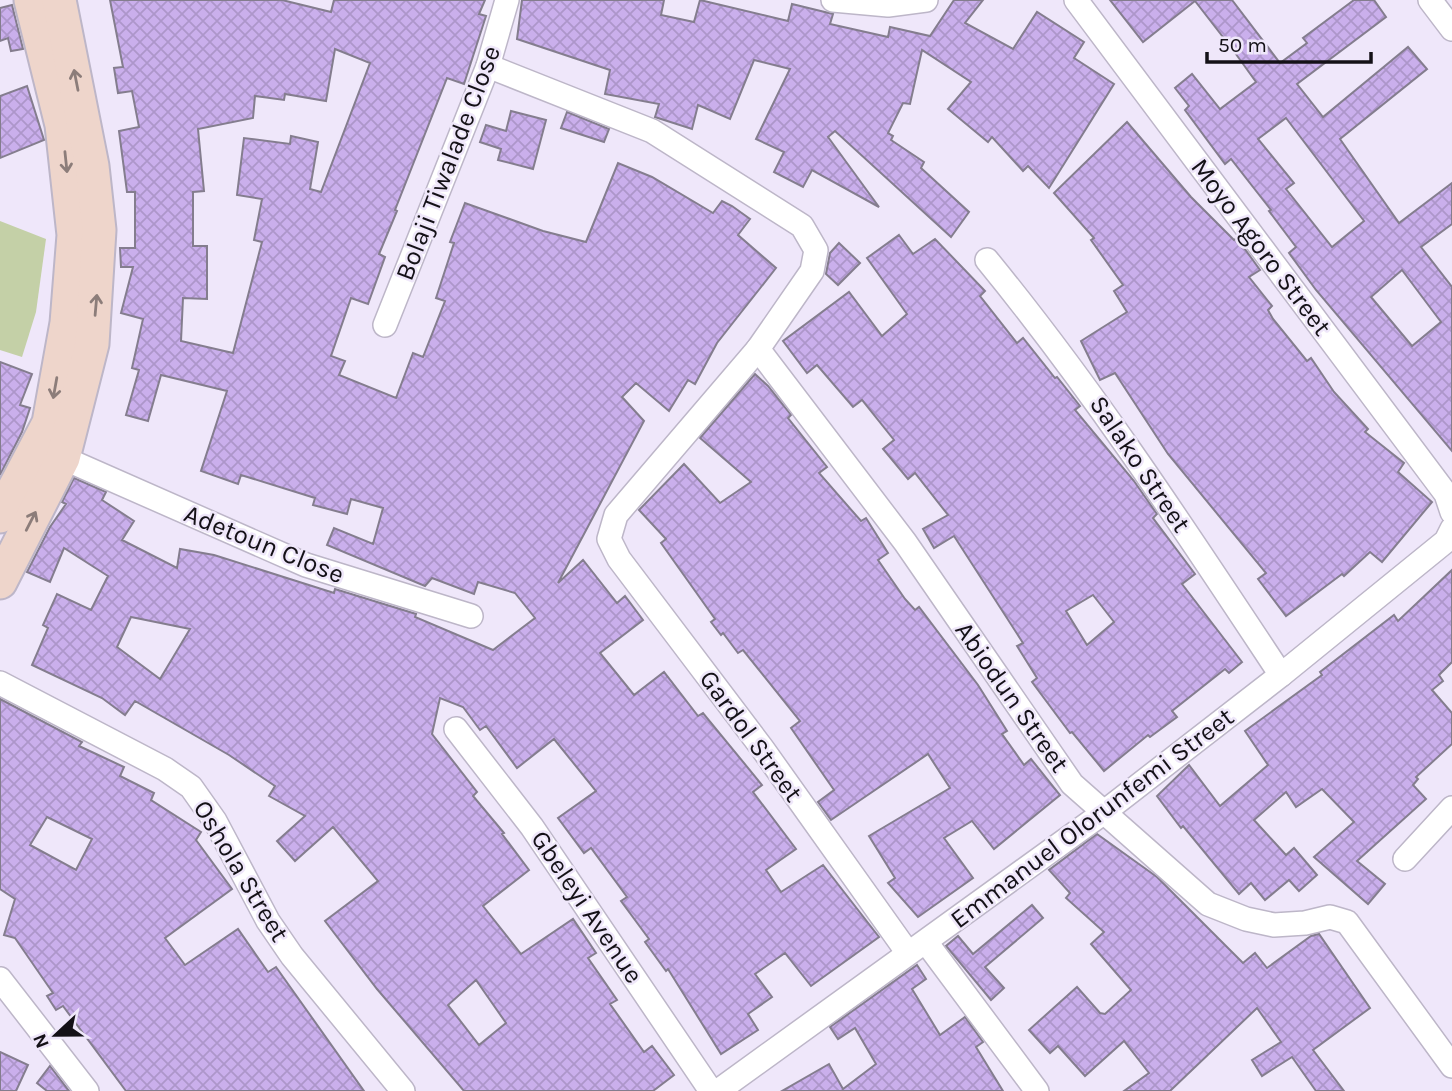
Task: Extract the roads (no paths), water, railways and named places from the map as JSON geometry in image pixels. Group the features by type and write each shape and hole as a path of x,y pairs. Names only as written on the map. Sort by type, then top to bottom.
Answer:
{"main road":[{"path":"0,516 49,422 67,323 74,235 62,125 31,0"},
{"path":"0,582 63,458 92,344 99,230 92,166 59,0"}],"street":[{"name":"Bolaji Tiwalade Close","path":"384,326 488,66 507,0"},
{"path":"833,0 888,5 926,0"},
{"name":"Moyo Agoro Street","path":"1076,0 1449,503"},
{"path":"1430,0 1452,29"},
{"path":"488,66 652,131 803,226 816,250 812,271 758,349"},
{"name":"Salako Street","path":"988,260 1051,338 1124,438 1281,675"},
{"name":"Gardol Street","path":"758,349 616,515 609,539 619,559 762,748 917,947 1037,1091"},
{"name":"Abiodun Street","path":"758,349 905,542 1072,784 1208,905 1246,919 1275,925 1305,923 1330,917 1347,922 1452,1066"},
{"name":"Adetoun Close","path":"63,458 306,565 471,616"},
{"name":"Emmanuel Olorunfemi Street","path":"718,1091 1103,813 1281,675 1446,541 1452,529"},
{"name":"Oshola Street","path":"0,683 165,769 191,787 215,821 268,921 292,956 403,1091"},
{"name":"Gbeleyi Avenue","path":"456,729 532,827 711,1091"},
{"path":"1405,859 1452,808"},
{"path":"0,979 87,1091"}]}
